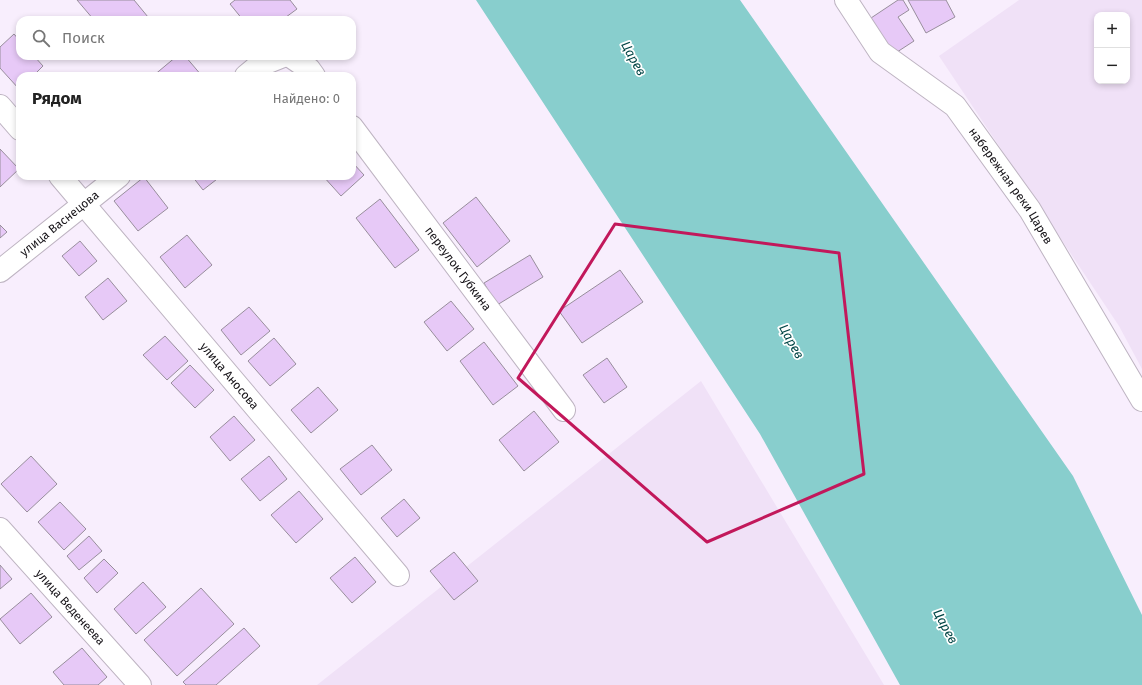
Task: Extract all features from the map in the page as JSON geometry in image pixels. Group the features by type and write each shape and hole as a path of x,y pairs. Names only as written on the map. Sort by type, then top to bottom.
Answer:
{"street":[{"name":"набережная реки Царев","path":"846,0 880,52 955,106 1030,210 1142,400"},
{"path":"251,72 258,66 272,60"},
{"path":"295,60 310,72"},
{"path":"0,106 16,124"},
{"name":"переулок Губкина","path":"356,132 564,410"},
{"name":"улица Аносова","path":"63,180 398,576"},
{"name":"улица Васнецова","path":"0,271 114,180"},
{"name":"улица Веденеева","path":"0,529 140,685"}],"highlighted area":[{"path":"615,224 839,253 864,474 707,542 518,378"}],"shaded area":[{"path":"1019,0 1142,0 1142,369 1119,326 939,56"},
{"path":"701,381 884,685 317,685"}],"water":[{"name":"Царев","path":"476,0 740,0 1073,476 1142,615 1142,685 900,685 760,434"}],"building":[{"path":"77,0 134,0 147,16 91,16"},
{"path":"235,0 290,0 297,9 287,16 240,16 230,4"},
{"path":"898,0 903,0 909,10 898,17 914,41 894,54 871,18"},
{"path":"908,0 946,0 955,17 926,33"},
{"path":"14,34 16,36 16,60 38,60 43,66 37,72 16,72 16,86 0,68 0,47"},
{"path":"172,60 188,60 199,72 158,72"},
{"path":"0,149 16,166 16,172 0,187"},
{"path":"356,166 364,175 341,196 327,180 356,180"},
{"path":"140,180 146,180 168,208 138,231 114,201"},
{"path":"195,180 216,180 203,190"},
{"path":"476,197 510,241 477,267 443,223"},
{"path":"380,199 419,250 395,268 356,218"},
{"path":"0,225 7,232 0,238"},
{"path":"187,235 212,265 185,288 160,257"},
{"path":"80,241 97,261 79,276 62,256"},
{"path":"530,255 543,277 497,305 484,283"},
{"path":"620,270 643,302 582,343 559,311"},
{"path":"108,278 127,301 103,320 85,297"},
{"path":"451,301 474,329 447,351 424,322"},
{"path":"249,307 270,331 241,355 221,330"},
{"path":"165,336 188,361 167,380 143,355"},
{"path":"274,338 296,364 270,386 248,361"},
{"path":"484,342 518,386 493,405 460,361"},
{"path":"607,358 627,387 604,403 583,375"},
{"path":"190,365 214,390 195,408 171,383"},
{"path":"318,387 338,410 311,433 291,410"},
{"path":"534,411 559,442 524,471 499,440"},
{"path":"234,416 255,440 230,461 210,437"},
{"path":"372,445 392,470 361,495 340,469"},
{"path":"31,456 57,484 27,512 1,484"},
{"path":"269,456 287,479 260,501 241,479"},
{"path":"299,491 323,519 296,543 271,515"},
{"path":"404,499 420,518 397,537 381,518"},
{"path":"60,502 86,529 64,550 38,522"},
{"path":"89,536 102,551 79,570 67,556"},
{"path":"454,552 478,581 454,600 430,571"},
{"path":"355,557 376,582 352,603 330,578"},
{"path":"104,559 118,573 97,593 84,578"},
{"path":"0,565 12,579 0,589"},
{"path":"143,582 166,607 136,634 114,609"},
{"path":"201,588 234,624 177,676 144,640"},
{"path":"31,593 52,617 20,644 0,619"},
{"path":"244,628 260,646 216,685 186,685 183,682"},
{"path":"82,648 107,677 98,685 64,685 53,672"}]}
